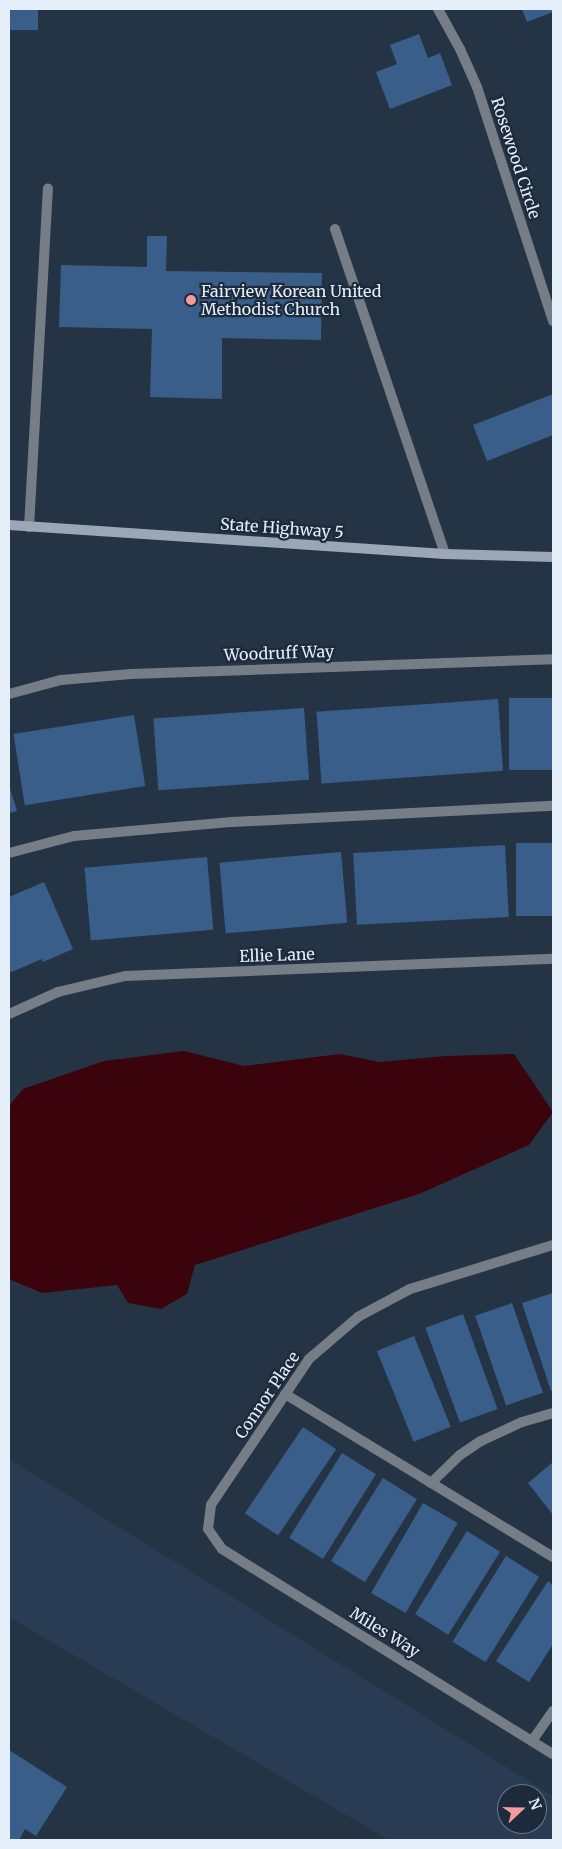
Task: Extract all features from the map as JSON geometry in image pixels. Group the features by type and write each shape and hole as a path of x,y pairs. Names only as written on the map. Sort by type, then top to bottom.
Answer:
{"main road":[{"name":"State Highway 5","path":"9,525 445,554 553,557"}],"street":[{"name":"Rosewood Circle","path":"438,9 460,49 477,88 553,321"},
{"path":"29,527 48,189"},
{"path":"335,229 445,554"},
{"name":"Woodruff Way","path":"9,694 61,680 132,674 553,659"},
{"path":"9,854 74,836 232,822 553,806"},
{"name":"Ellie Lane","path":"9,1014 58,992 125,976 553,959"},
{"name":"Connor Place","path":"208,1529 211,1505 309,1358 358,1317 410,1289 553,1244"},
{"path":"285,1394 553,1557"},
{"path":"431,1483 460,1455 481,1441 522,1422 553,1414"},
{"name":"Miles Way","path":"208,1529 222,1549 553,1754"},
{"path":"532,1741 553,1711"}],"shaded area":[{"path":"184,1051 244,1066 340,1054 379,1062 446,1056 514,1054 553,1112 529,1145 419,1194 195,1265 187,1294 161,1309 128,1303 117,1285 42,1293 9,1279 9,1106 23,1089 104,1061"},
{"path":"9,1459 534,1784 497,1784 497,1834 547,1834 547,1792 553,1796 553,1840 389,1840 9,1617"}],"building":[{"path":"9,9 38,9 38,30 9,30"},
{"path":"522,9 553,9 553,12 527,22"},
{"path":"419,34 428,58 440,53 452,85 390,109 376,72 397,64 390,45"},
{"name":"Fairview Korean United Methodist Church","path":"147,236 167,236 166,271 322,273 321,340 222,338 222,399 150,397 152,329 59,327 61,265 147,267"},
{"path":"553,394 553,435 487,461 473,425"},
{"path":"509,698 553,698 553,770 509,770"},
{"path":"498,699 503,771 321,784 316,712"},
{"path":"304,708 309,780 158,790 153,719"},
{"path":"134,715 145,786 25,805 14,734"},
{"path":"9,785 17,811 9,813"},
{"path":"516,843 553,843 553,916 516,916"},
{"path":"505,845 509,917 357,925 353,853"},
{"path":"341,852 347,923 226,933 219,863"},
{"path":"207,857 213,930 91,940 84,868"},
{"path":"44,882 73,949 43,962 42,959 9,973 9,897"},
{"path":"553,1293 553,1390 551,1391 522,1303"},
{"path":"512,1303 543,1393 506,1406 475,1316"},
{"path":"463,1314 498,1409 460,1423 425,1328"},
{"path":"414,1336 451,1427 414,1442 377,1351"},
{"path":"303,1427 336,1449 278,1536 245,1513"},
{"path":"342,1453 376,1474 323,1559 289,1538"},
{"path":"553,1462 553,1515 528,1483"},
{"path":"383,1478 417,1499 365,1582 331,1561"},
{"path":"423,1503 458,1523 406,1613 371,1593"},
{"path":"467,1531 500,1552 448,1635 415,1614"},
{"path":"506,1556 539,1577 486,1662 452,1642"},
{"path":"548,1581 553,1585 553,1644 529,1682 496,1661"},
{"path":"9,1750 67,1787 36,1836 25,1829 19,1840 9,1840"}],"place":[{"name":"Fairview Korean United Methodist Church","path":"191,300"}]}
